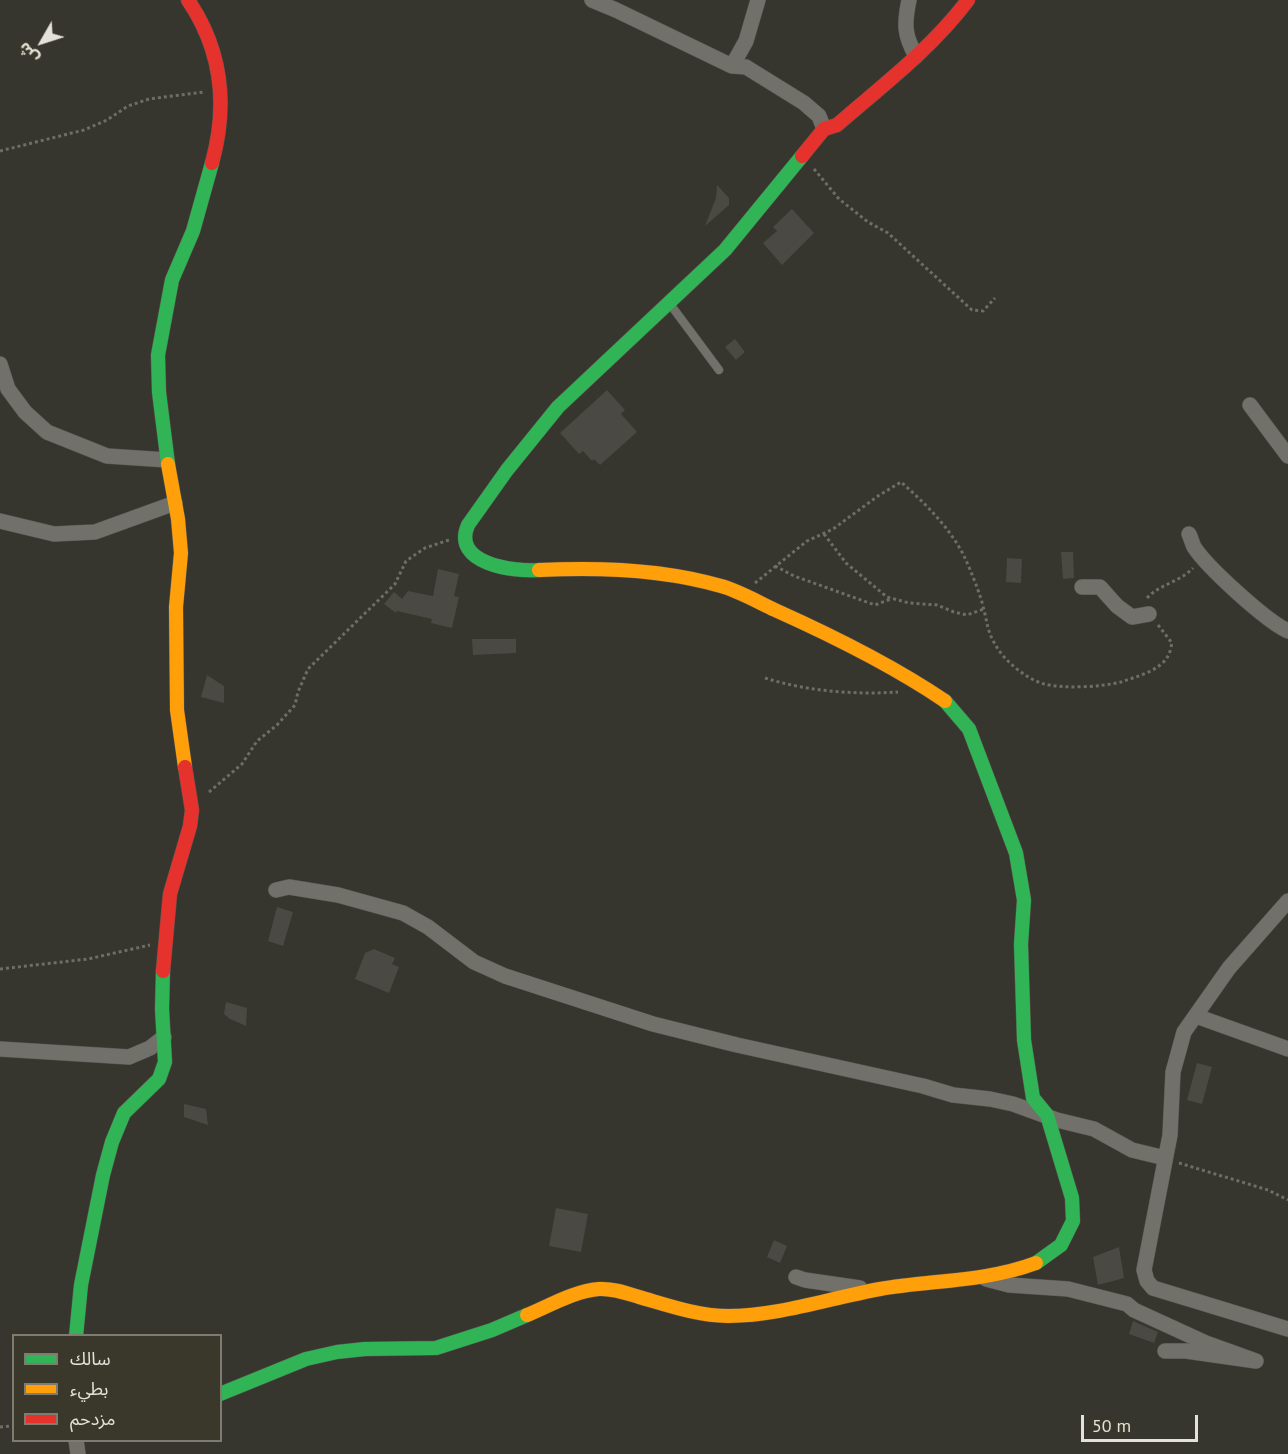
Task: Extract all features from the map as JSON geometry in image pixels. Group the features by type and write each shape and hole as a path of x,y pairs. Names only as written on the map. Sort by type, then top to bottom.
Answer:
{"street":[{"path":"76,1334 81,1285 103,1175 112,1142 124,1113 163,1073 165,1062 162,1009 163,970 167,942 166,922 170,894 190,826 192,810 177,710 176,607 181,553 159,392 160,337 172,280 193,231 215,151 221,118 221,89 210,41 201,19 188,0"},
{"path":"592,0 732,66 746,67 804,103 819,116 824,129"},
{"path":"732,66 746,42 758,0"},
{"path":"909,0 905,29 916,56"},
{"path":"222,1393 306,1359 337,1352 366,1349 436,1348 492,1330 580,1293 600,1289 618,1291 684,1310 727,1316 773,1311 881,1289 981,1277 1017,1270 1040,1261 1060,1245 1070,1230 1072,1198 1047,1115 1033,1098 1024,1040 1020,944 1024,900 1016,853 969,729 949,704 923,686 807,624 722,586 658,573 579,568 525,571 502,568 489,564 474,554 468,548 465,538 468,525 475,514 558,407 725,250 824,129 837,125 916,56 955,19 968,0"},
{"path":"0,364 9,389 25,412 48,432 108,456 167,460"},
{"path":"1250,405 1288,456"},
{"path":"0,521 54,534 95,532 175,503"},
{"path":"1190,534 1193,546 1203,557 1255,608 1288,631"},
{"path":"1082,587 1100,587 1117,606 1132,617 1149,614"},
{"path":"276,890 289,887 300,888 355,899 403,913 428,927 474,962 505,976 653,1024 923,1086 953,1095 990,1099 1028,1108 1057,1120 1094,1129 1132,1150 1165,1158"},
{"path":"1288,901 1229,968 1184,1032 1173,1072 1170,1135 1144,1270 1147,1281 1153,1288 1288,1329"},
{"path":"1196,1016 1288,1049"},
{"path":"0,1048 129,1057 150,1048 164,1037"},
{"path":"796,1277 838,1286 881,1289"},
{"path":"981,1277 1008,1285 1068,1289 1127,1305 1206,1343 1256,1361 1186,1351 1165,1351"}],"lane":[{"path":"669,303 719,370"}],"path":[{"path":"0,151 84,130 107,120 128,106 149,99 221,89"},
{"path":"801,158 820,175 839,199 868,222 888,233 972,310 983,311 995,298"},
{"path":"745,596 751,586 807,541 833,529 901,482 923,500 964,557 984,609 987,626 995,645 1006,659 1044,684 1108,686 1140,675 1159,665 1168,656 1172,643 1149,614 1147,598 1156,589 1171,584 1190,572 1203,557"},
{"path":"824,533 846,562 887,597 909,603 938,605 967,615 984,609"},
{"path":"192,810 242,764 258,741 295,705 308,669 395,584 406,561 425,548 441,541 465,538"},
{"path":"775,566 794,576 875,605 893,599"},
{"path":"765,678 785,685 859,693 896,693 923,686"},
{"path":"0,969 88,959 167,942"},
{"path":"1165,1158 1268,1190 1288,1200"}],"building":[{"path":"717,185 729,198 729,205 705,226 716,198"},
{"path":"792,209 814,233 782,265 763,243 777,231 773,227"},
{"path":"735,339 745,352 736,360 725,347"},
{"path":"607,390 625,410 621,414 637,432 600,465 594,459 592,461 583,451 579,454 560,433"},
{"path":"1061,552 1073,552 1074,578 1063,579"},
{"path":"1007,558 1022,559 1021,583 1006,582"},
{"path":"438,569 459,574 454,596 459,597 452,628 431,623 432,619 397,611 396,613 384,604 394,592 402,599 408,591 433,596"},
{"path":"472,639 516,639 516,653 473,655"},
{"path":"207,675 224,686 224,703 201,697"},
{"path":"277,907 293,912 283,946 268,941"},
{"path":"374,949 395,958 392,964 399,967 389,993 355,979 365,953"},
{"path":"226,1002 247,1008 246,1026 224,1014"},
{"path":"1197,1063 1212,1067 1202,1104 1187,1100"},
{"path":"184,1104 206,1109 208,1125 184,1117"},
{"path":"556,1208 588,1214 581,1252 549,1246"},
{"path":"774,1240 787,1246 780,1263 767,1257"},
{"path":"1119,1247 1124,1278 1098,1285 1093,1257"},
{"path":"1133,1321 1158,1332 1154,1343 1129,1334"}],"traffic: fast":[{"path":"539,570 501,567 476,557 468,549 465,538 468,525 507,470 558,407 725,250 802,156"},
{"path":"168,464 159,392 158,355 172,280 193,231 212,163"},
{"path":"945,701 969,729 1016,853 1024,900 1021,944 1024,1040 1033,1098 1047,1115 1072,1198 1073,1221 1061,1245 1036,1263"},
{"path":"76,1334 81,1285 103,1175 112,1142 124,1113 159,1079 165,1062 162,1009 163,971"},
{"path":"222,1393 306,1359 365,1349 436,1348 492,1330 527,1315"}],"traffic: slow":[{"path":"168,464 178,519 181,553 176,607 177,710 185,767"},
{"path":"539,570 631,570 699,580 728,588 862,652 945,701"},
{"path":"527,1315 571,1296 590,1290 604,1289 694,1312 717,1316 747,1315 785,1310 880,1289 997,1274 1036,1263"}],"traffic: jam":[{"path":"188,0 208,38 219,78 220,120 212,163"},
{"path":"802,156 824,129 837,125 922,51 968,0"},
{"path":"163,971 170,894 190,826 192,810 185,767"}]}
